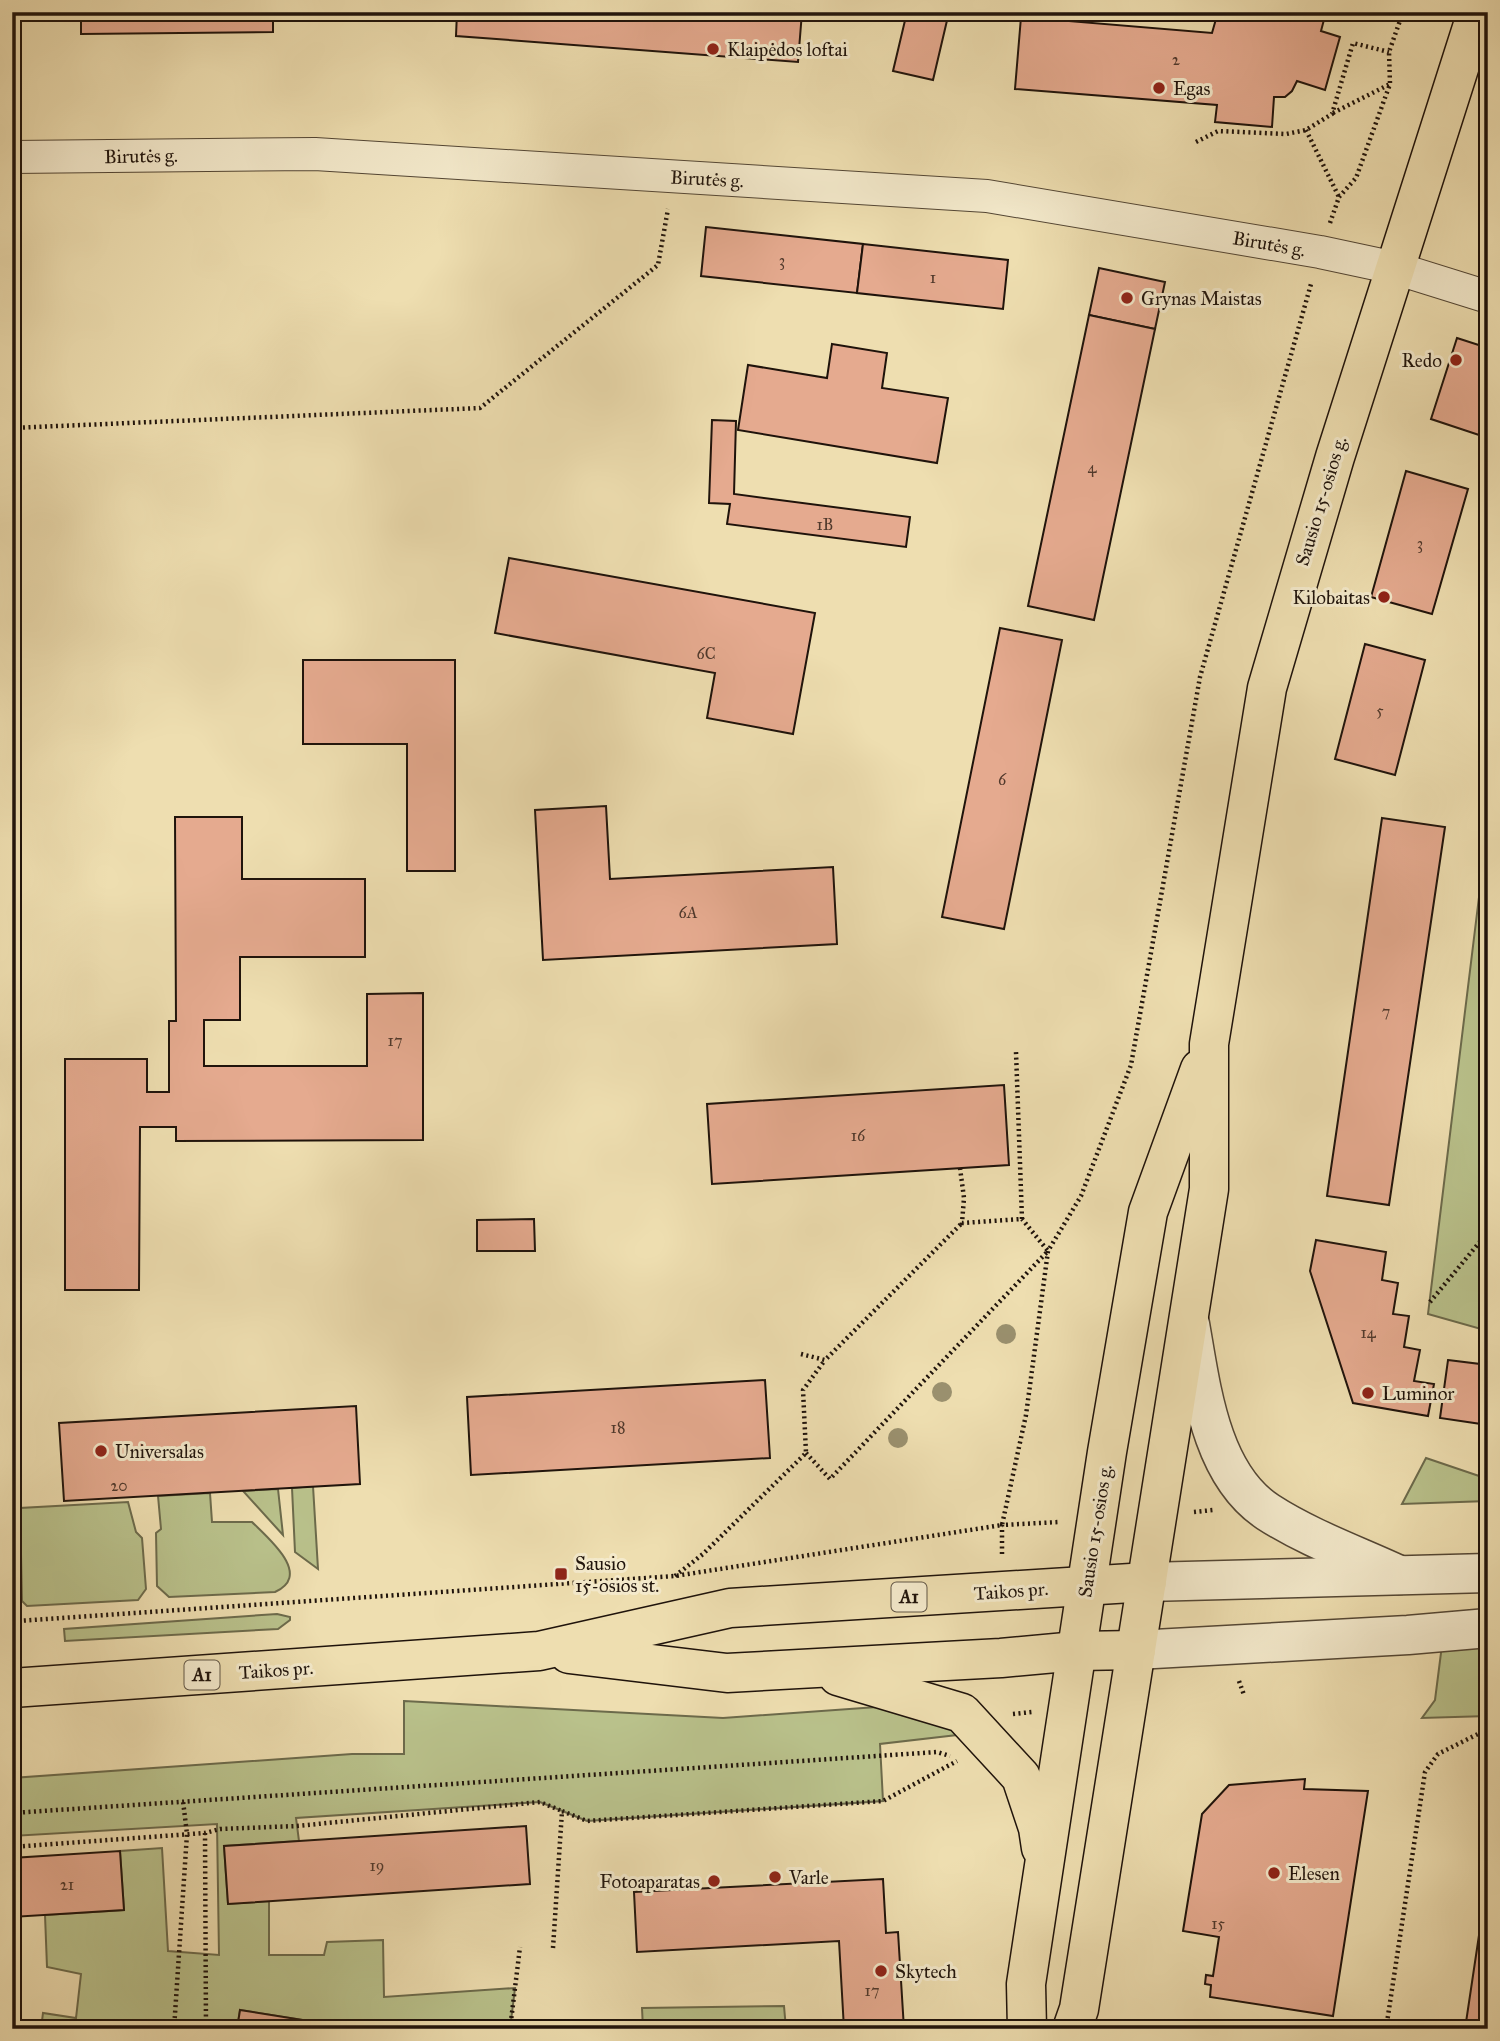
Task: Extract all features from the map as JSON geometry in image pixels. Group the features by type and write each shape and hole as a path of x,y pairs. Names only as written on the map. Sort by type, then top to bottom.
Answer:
{"main road":[{"name":"Sausio 15-osios g.","path":"1072,2029 1079,2009 1209,1189 1209,1044 1267,688 1416,196 1477,12"},
{"name":"Sausio 15-osios g.","path":"1027,2029 1026,1984 1107,1452 1148,1212 1209,1044"},
{"name":"Taikos pr.","path":"12,1688 539,1651 730,1608 1147,1582"},
{"name":"Taikos pr.","path":"539,1651 727,1673 1077,1651 1136,1650"},
{"path":"813,1668 962,1713 1021,1777 1038,1828 1044,1865"}],"street":[{"name":"Birutės g.","path":"12,157 315,154 987,196 1320,252 1395,268 1488,298"},
{"path":"1189,1314 1202,1397 1219,1448 1240,1484 1267,1511 1399,1575"},
{"name":"Taikos pr.","path":"1147,1582 1488,1573"},
{"name":"Taikos pr.","path":"1136,1650 1488,1628"}],"path":[{"path":"960,1168 964,1198 962,1223 825,1360 803,1390 806,1452 830,1479 1048,1251 1081,1196 1130,1065 1200,677 1320,252 1339,197 1356,178 1390,84 1389,52 1403,12"},
{"path":"1332,114 1353,43 1389,52"},
{"path":"1196,142 1218,131 1286,134 1306,130 1390,84"},
{"path":"1306,130 1339,197"},
{"path":"12,428 480,408 658,265 674,177"},
{"path":"12,1507 17,1621 675,1576 1002,1525 1026,1415 1048,1251 1022,1219 1016,1052"},
{"path":"962,1223 1022,1219"},
{"path":"1430,1301 1488,1231"},
{"path":"801,1354 825,1360"},
{"path":"675,1576 703,1554 806,1452"},
{"path":"1386,2029 1424,1772 1438,1754 1488,1729"},
{"path":"12,1813 937,1752 960,1759 883,1801 587,1821 540,1802 297,1826 220,1829 205,1833 12,1847"},
{"path":"174,2029 187,1834 183,1801"},
{"path":"553,1948 562,1811"},
{"path":"205,1833 206,2029"},
{"path":"510,2029 520,1947"}],"green space":[{"path":"1479,897 1488,898 1488,1331 1428,1314"},
{"path":"1426,1458 1488,1479 1488,1501 1402,1504"},
{"path":"313,1486 318,1569 295,1552 292,1488"},
{"path":"278,1489 283,1535 243,1491"},
{"path":"210,1493 212,1522 252,1522 284,1557 290,1576 286,1585 275,1592 169,1597 157,1586 156,1533 161,1529 158,1496"},
{"path":"128,1502 136,1532 142,1538 146,1589 138,1600 27,1606 22,1601 20,1508"},
{"path":"277,1614 290,1617 290,1620 278,1629 65,1641 64,1629"},
{"path":"1488,1642 1488,1716 1422,1718 1435,1700 1442,1645"},
{"path":"404,1701 723,1718 891,1706 966,1734 880,1744 883,1801 587,1821 540,1802 296,1818 299,1841 224,1846 228,1904 269,1901 269,1955 324,1955 327,1942 383,1940 384,1997 515,1988 510,2029 359,2029 240,2010 237,2029 41,2029 43,2013 76,2018 81,1974 47,1967 45,1915 124,1910 120,1851 162,1848 168,1951 219,1955 217,1824 12,1836 12,1778 352,1754 404,1754"},
{"path":"784,2006 786,2029 643,2029 642,2008"}],"building":[{"path":"81,12 273,12 273,32 81,34"},
{"name":"Klaipėdos loftai","path":"457,12 802,12 798,62 456,36"},
{"path":"907,12 949,12 933,80 893,71"},
{"path":"1218,12 1326,12 1321,31 1340,37 1325,90 1297,81 1285,97 1274,97 1272,127 1215,122 1217,105 1015,89 1021,17 1212,33"},
{"path":"706,227 863,244 857,293 701,276"},
{"path":"863,244 1008,260 1003,309 857,293"},
{"name":"Grynas Maistas","path":"1099,268 1165,282 1155,329 1089,315"},
{"path":"1089,315 1155,329 1094,620 1028,606"},
{"path":"1457,338 1488,348 1488,430 1485,437 1431,419"},
{"path":"832,344 887,353 882,388 948,398 937,463 738,430 748,365 827,378"},
{"path":"712,420 736,421 734,494 910,517 906,547 727,524 730,504 709,503"},
{"path":"1406,471 1468,489 1432,614 1371,597"},
{"path":"509,558 815,613 793,734 707,718 715,673 495,633"},
{"path":"1000,628 1062,640 1004,929 942,917"},
{"path":"1365,644 1425,660 1395,775 1335,759"},
{"path":"303,660 455,660 455,871 407,871 407,744 303,744"},
{"path":"606,806 610,879 833,867 837,944 543,960 535,810"},
{"path":"175,817 242,817 242,879 365,879 365,957 240,957 240,1020 204,1020 204,1066 367,1066 367,994 423,993 423,1140 176,1141 176,1127 140,1127 139,1290 65,1290 65,1059 147,1059 147,1092 169,1092 169,1021 176,1021"},
{"path":"1382,818 1445,827 1389,1205 1327,1196"},
{"path":"1004,1085 1009,1165 712,1184 707,1104"},
{"path":"534,1219 535,1251 477,1251 477,1220"},
{"path":"1316,1240 1386,1252 1382,1280 1398,1283 1393,1314 1409,1316 1404,1347 1420,1350 1414,1381 1434,1384 1428,1416 1353,1403 1310,1271"},
{"path":"1448,1360 1488,1365 1488,1425 1440,1418"},
{"path":"765,1380 770,1458 471,1475 467,1397"},
{"path":"356,1406 360,1484 64,1501 59,1423"},
{"name":"Elesen","path":"1305,1779 1304,1789 1368,1791 1333,2016 1210,1997 1211,1985 1205,1984 1206,1975 1213,1976 1219,1937 1183,1931 1202,1814 1229,1785"},
{"path":"526,1826 530,1884 228,1904 224,1846"},
{"path":"120,1851 124,1910 12,1917 12,1858"},
{"path":"1488,1875 1488,2029 1465,2029"},
{"path":"883,1879 886,1933 898,1932 904,2029 844,2029 839,1941 637,1952 634,1892"},
{"path":"240,2010 359,2029 237,2029"}],"place":[{"name":"Klaipėdos loftai","path":"713,49"},
{"name":"Egas","path":"1159,88"},
{"name":"Grynas Maistas","path":"1127,298"},
{"name":"Redo","path":"1456,360"},
{"name":"Kilobaitas","path":"1384,597"},
{"name":"Luminor","path":"1368,1393"},
{"name":"Universalas","path":"101,1451"},
{"name":"Sausio 15-osios st.","path":"561,1574"},
{"name":"Elesen","path":"1274,1873"},
{"name":"Varle","path":"775,1877"},
{"name":"Fotoaparatas","path":"714,1881"},
{"name":"Skytech","path":"881,1971"}]}
